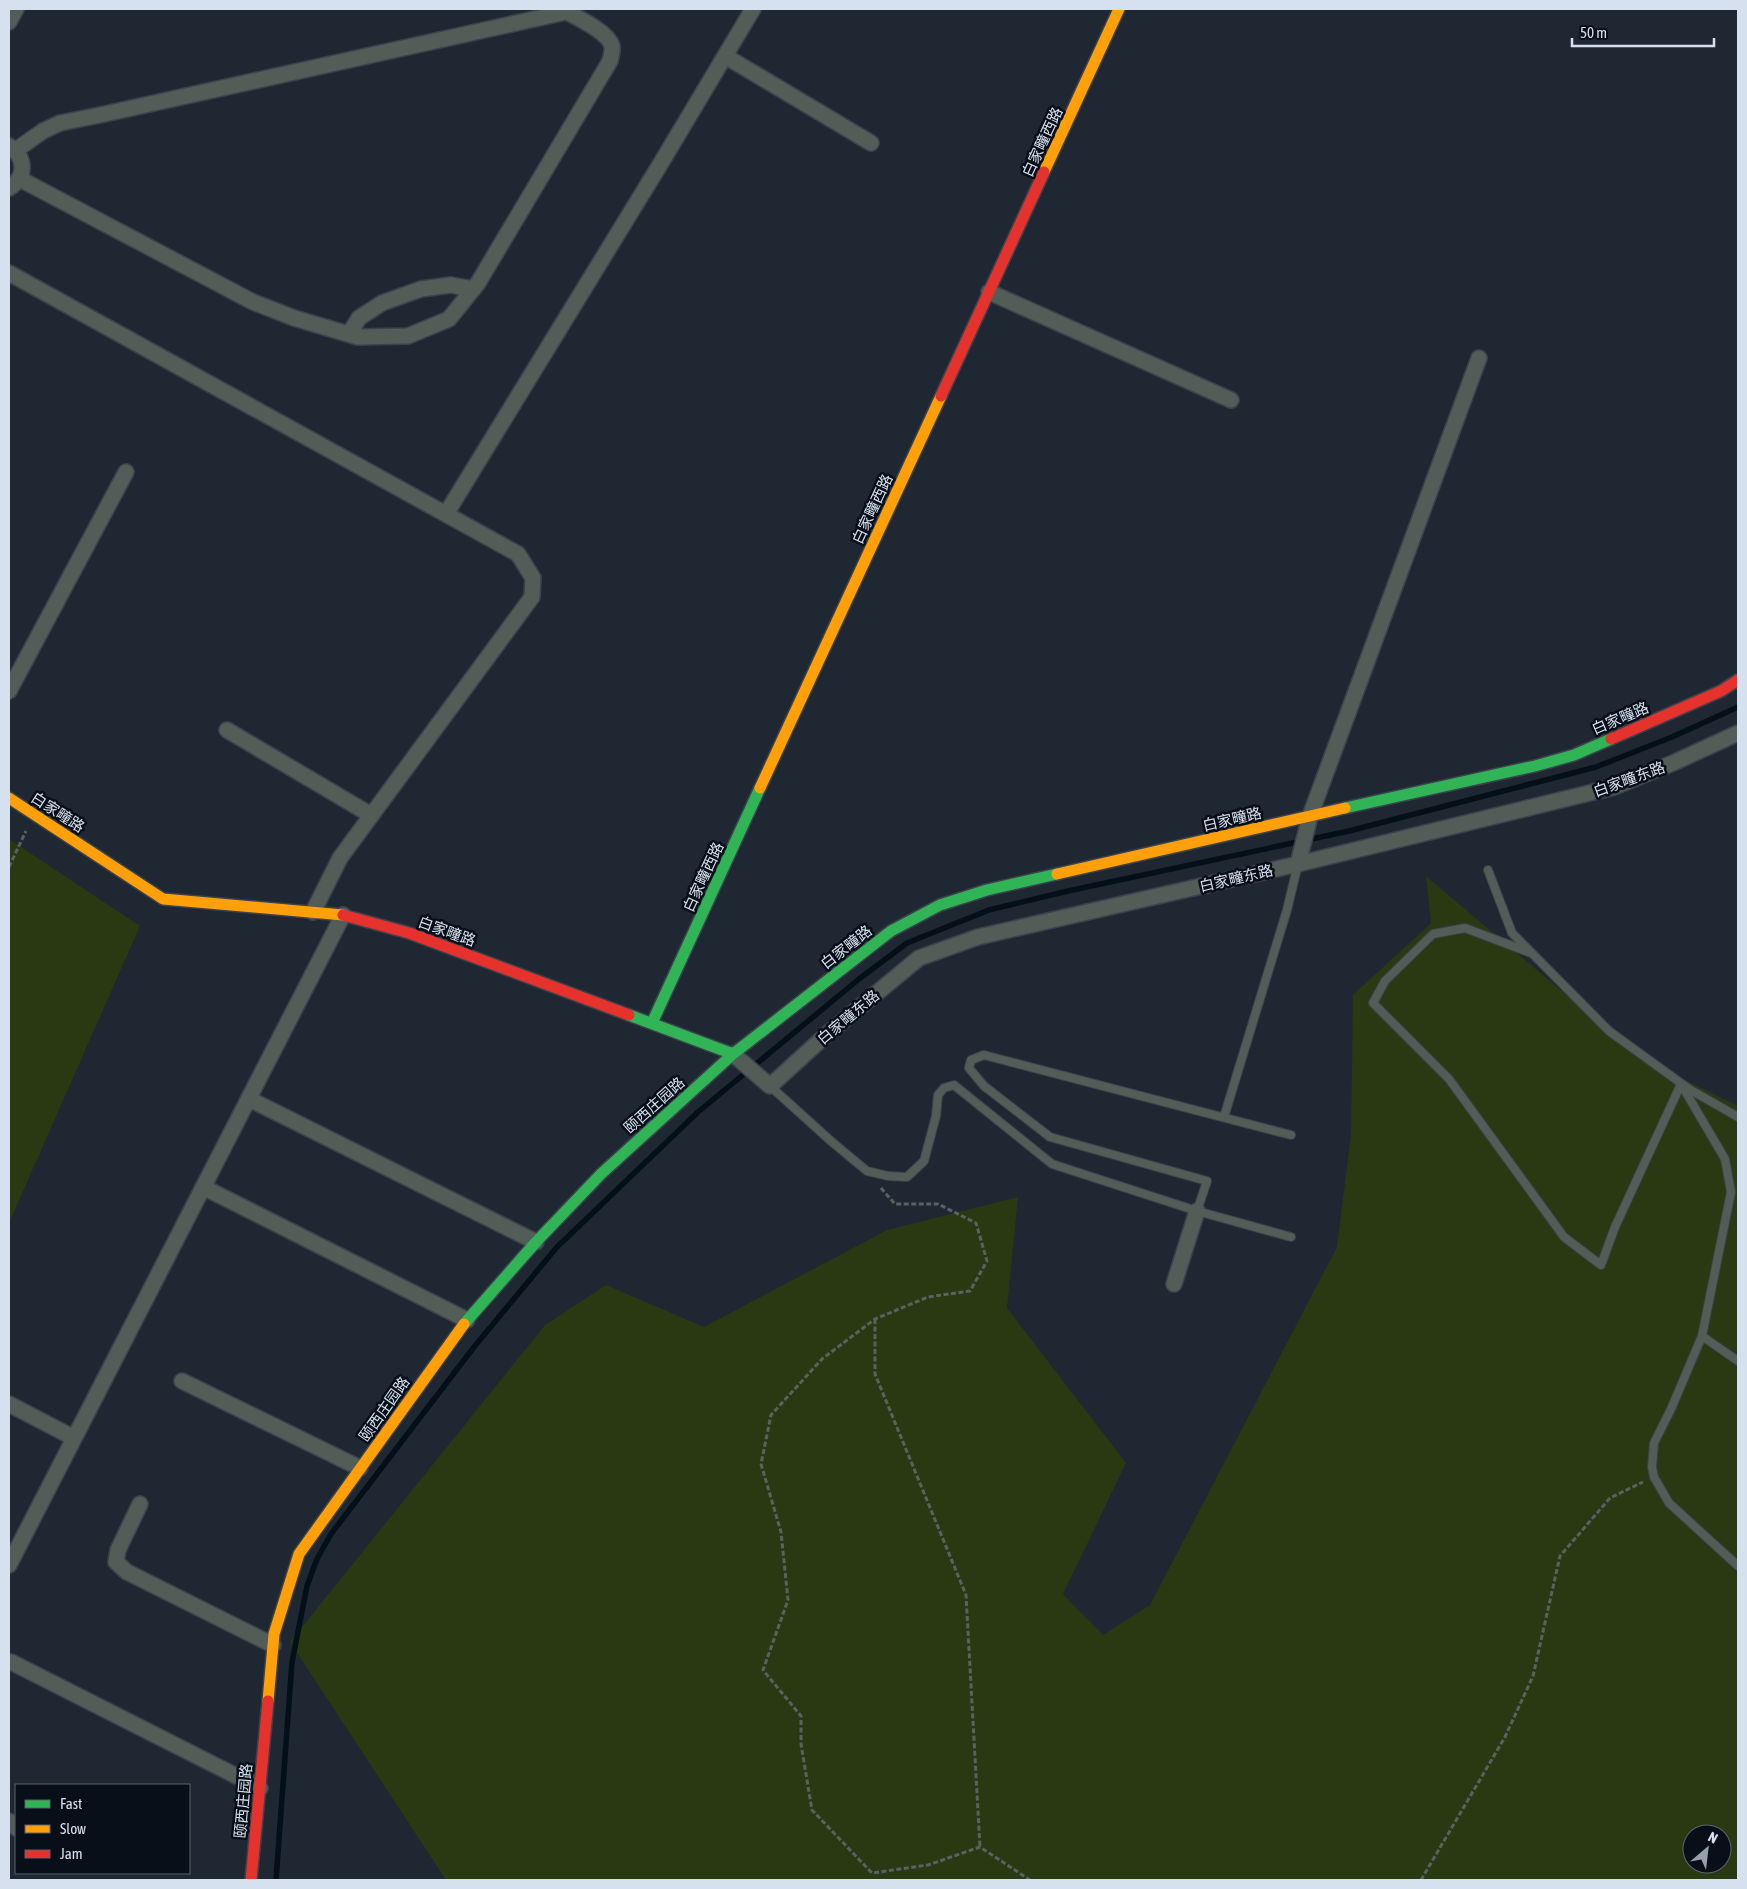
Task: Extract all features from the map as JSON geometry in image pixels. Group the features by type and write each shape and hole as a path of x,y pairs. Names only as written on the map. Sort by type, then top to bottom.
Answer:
{"street":[{"path":"9,22 16,9"},
{"path":"446,514 753,9"},
{"name":"白家疃西路","path":"652,1022 1119,9"},
{"path":"564,10 599,31 609,39 613,48 610,61 473,289 450,319 408,336 358,337 294,318 252,302 14,183 23,164 20,156 12,148 43,130 60,123 564,10"},
{"path":"725,56 871,143"},
{"path":"9,273 518,554 533,578 532,597 340,858 313,912"},
{"path":"349,334 359,318 382,303 397,297 420,289 451,285 473,289"},
{"path":"989,292 1231,400"},
{"path":"1300,857 1310,816 1479,358"},
{"path":"9,691 126,472"},
{"name":"白家疃路","path":"9,798 163,899 343,914 409,933 652,1022 738,1058 891,931 940,905 987,890 1536,766 1574,755 1721,691 1738,680"},
{"path":"227,730 371,815"},
{"name":"白家疃东路","path":"770,1086 825,1036 919,958 978,937 1300,857 1614,786 1673,763 1738,733"},
{"path":"9,1565 343,914"},
{"path":"738,1058 770,1086"},
{"name":"颐西庄园路","path":"251,1880 272,1645 299,1554 467,1320 536,1242 601,1174 738,1058"},
{"path":"249,1099 536,1242"},
{"path":"203,1187 467,1320"},
{"path":"1174,1284 1196,1211"},
{"path":"182,1381 360,1468"},
{"path":"9,1404 74,1438"},
{"path":"140,1504 118,1550 116,1562 127,1572 272,1645"},
{"path":"12,1662 260,1788"}],"lane":[{"path":"1224,1117 1287,910 1300,857"},
{"path":"1488,870 1512,933 1609,1031 1682,1084 1738,1117"},
{"path":"1532,953 1465,928 1433,934 1385,981 1373,1003 1449,1079 1564,1237 1601,1266 1616,1227 1682,1084"},
{"path":"1196,1211 1207,1181 1050,1137 984,1086 969,1068 972,1060 984,1055 1291,1134"},
{"path":"1682,1084 1725,1159 1731,1192 1702,1336 1671,1409 1654,1443 1652,1467 1654,1477 1669,1503 1738,1566"},
{"path":"770,1086 867,1171 888,1176 907,1177 924,1161 936,1116 938,1095 944,1088 954,1085 1052,1164 1196,1211 1291,1237"},
{"path":"1702,1336 1738,1360"}],"path":[{"path":"9,867 34,814"},
{"path":"867,1171 895,1204 938,1204 976,1223 987,1261 970,1291 928,1297 876,1319 822,1359 771,1415 761,1464 781,1532 788,1600 763,1670 801,1716 801,1744 812,1810 872,1873 928,1865 980,1847"},
{"path":"876,1319 874,1374 966,1595 980,1847"},
{"path":"1421,1880 1505,1737 1533,1676 1560,1556 1610,1498 1654,1477"},
{"path":"980,1847 1030,1880"}],"green space":[{"path":"9,839 140,926 9,1223"},
{"path":"1426,876 1642,1059 1738,1106 1738,1880 446,1880 290,1642 545,1325 606,1285 704,1327 887,1230 1018,1197 1007,1308 1126,1463 1063,1594 1103,1635 1150,1605 1337,1247 1351,1135 1353,995 1431,923"}],"waterway":[{"path":"276,1880 292,1662 307,1586 317,1559 331,1534 474,1347 557,1247 698,1112 859,979 907,943 989,910 1068,891 1349,831 1596,767 1672,737 1738,707"}],"traffic: fast":[{"path":"1345,808 1535,766 1574,755 1611,739"},
{"path":"652,1023 760,788"},
{"path":"629,1015 733,1054 891,931 940,905 987,890 1057,874"},
{"path":"464,1324 536,1242 601,1174 733,1054"}],"traffic: slow":[{"path":"1044,172 1119,9"},
{"path":"760,788 941,396"},
{"path":"9,798 163,899 343,915"},
{"path":"1057,874 1345,808"},
{"path":"268,1701 274,1634 299,1554 464,1324"}],"traffic: jam":[{"path":"941,396 1044,172"},
{"path":"1611,739 1721,691 1738,680"},
{"path":"343,915 409,933 629,1015"},
{"path":"251,1880 268,1701"}]}
